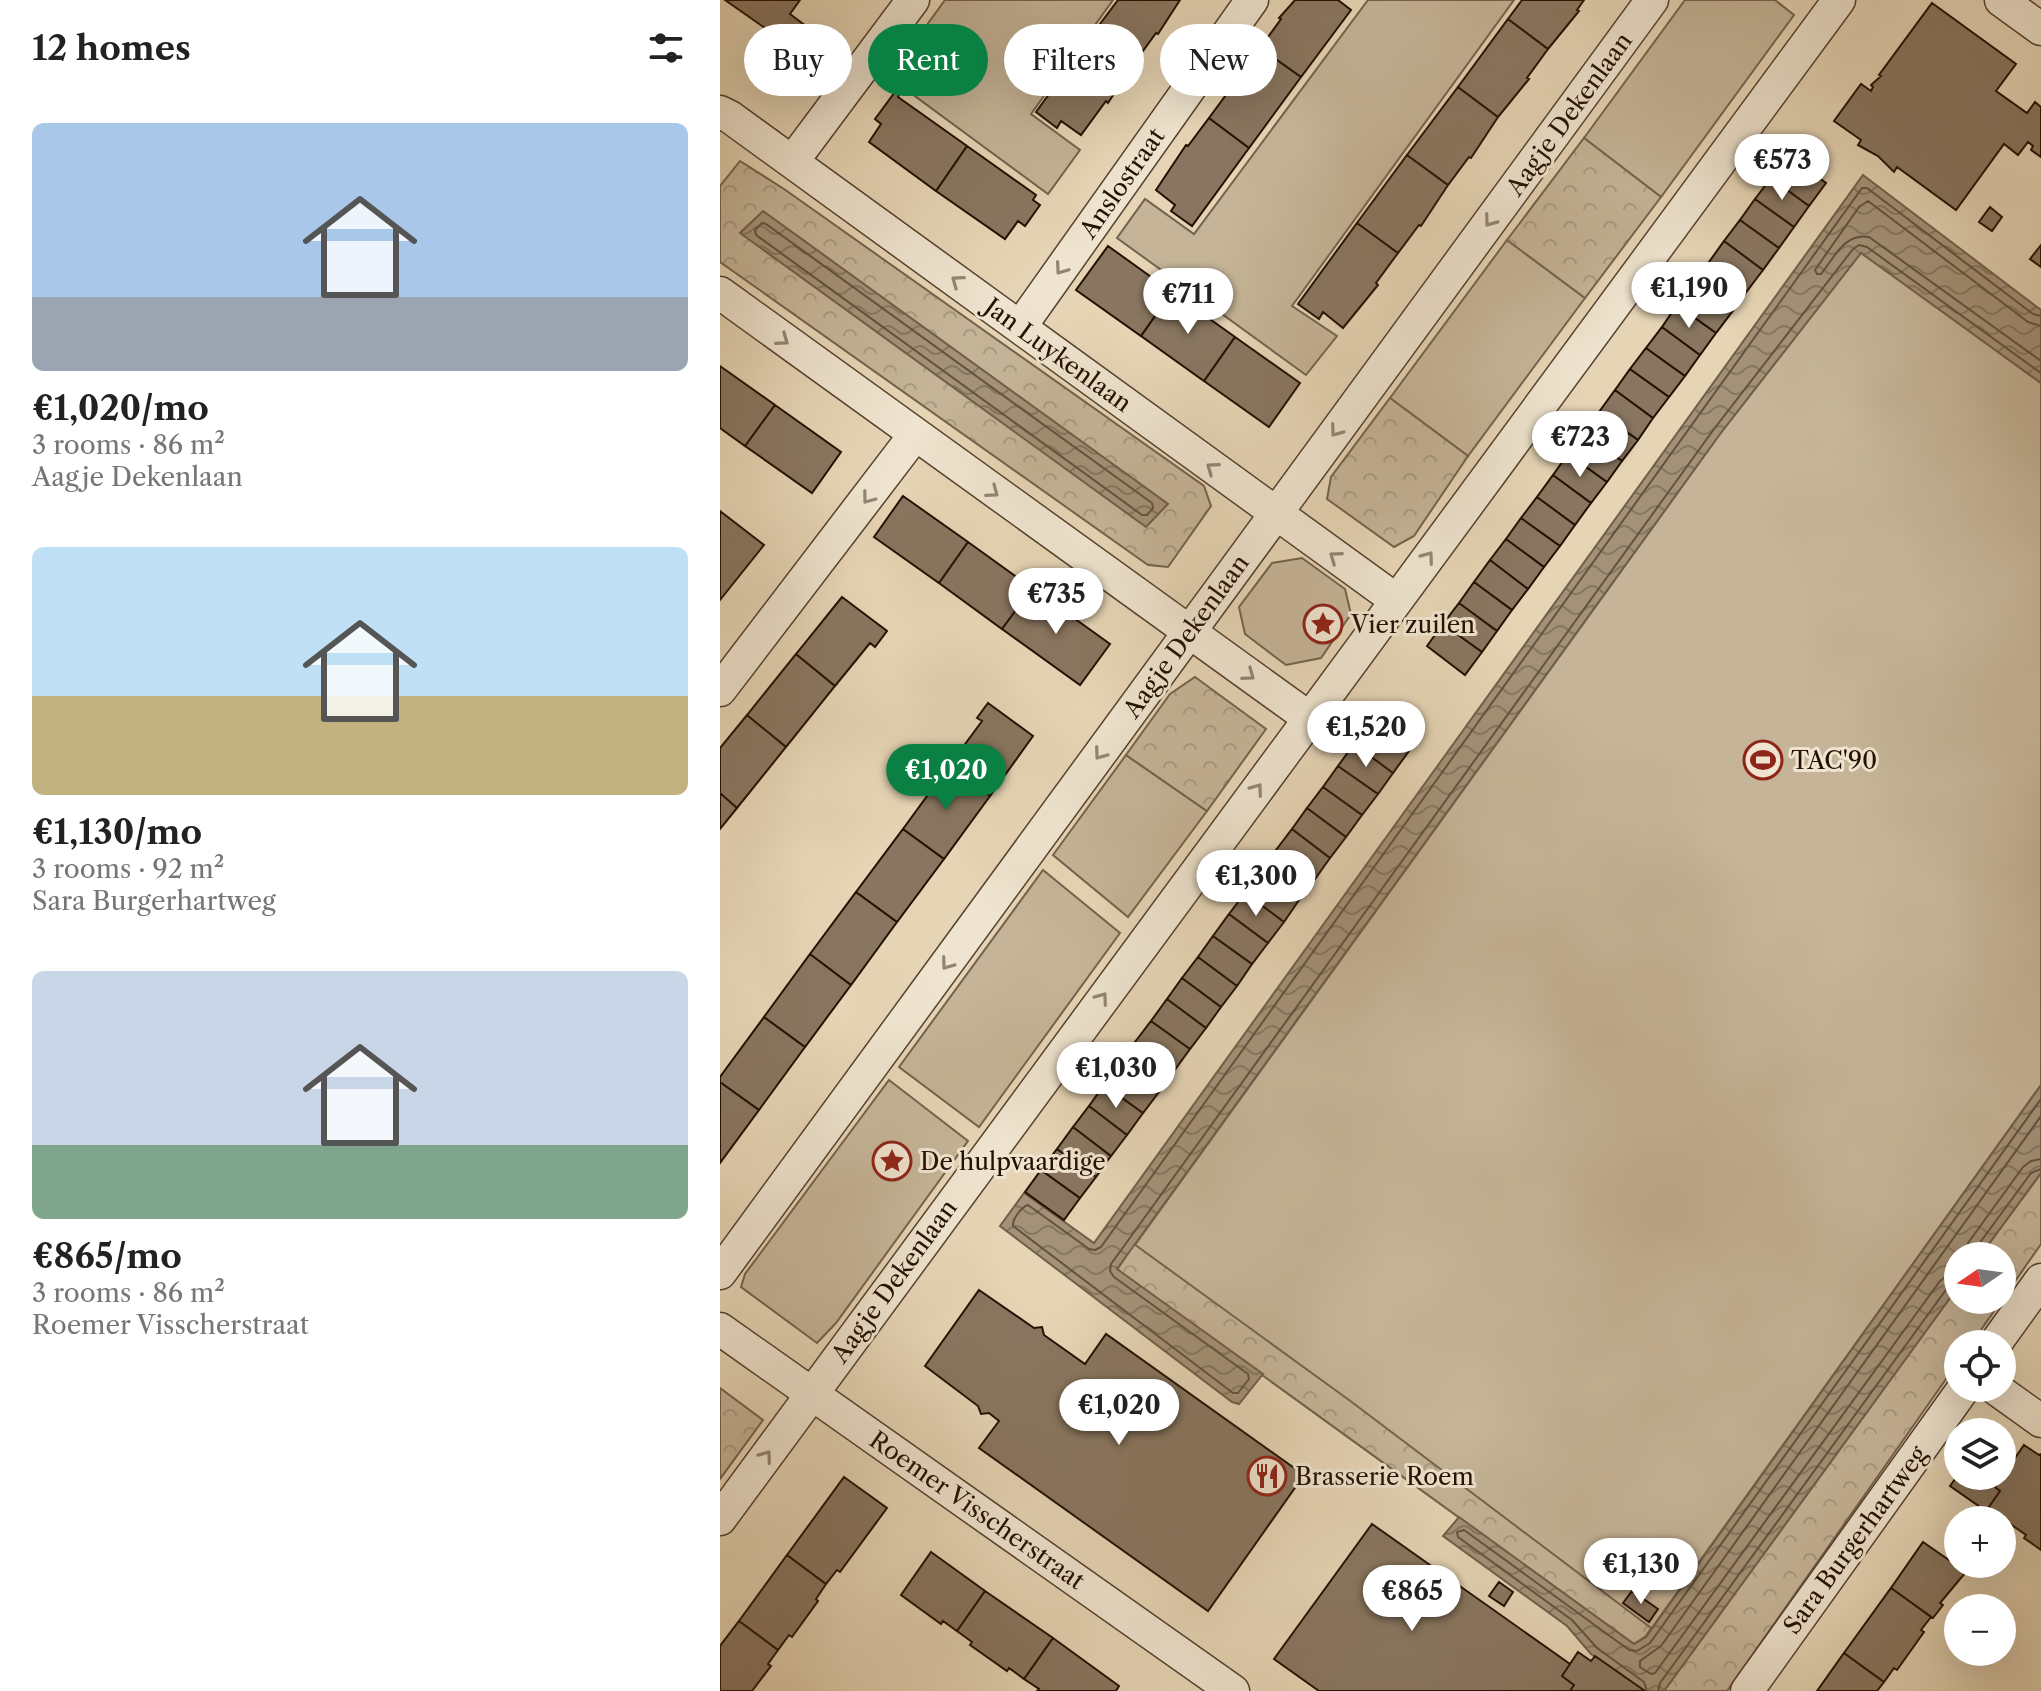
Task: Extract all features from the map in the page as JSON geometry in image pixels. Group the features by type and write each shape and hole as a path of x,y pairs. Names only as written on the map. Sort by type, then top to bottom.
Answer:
{"street":[{"path":"792,162 913,0"},
{"name":"Anslostraat","path":"1020,327 1252,0"},
{"name":"Aagje Dekenlaan","path":"720,1273 1652,0"},
{"name":"Aagje Dekenlaan","path":"720,1519 1839,0"},
{"path":"2001,0 2041,29"},
{"name":"Jan Luykenlaan","path":"723,119 792,162 1396,600"},
{"path":"720,293 914,436 1309,718"},
{"path":"720,690 914,436"},
{"path":"2005,1330 2041,1280"},
{"name":"Roemer Visscherstraat","path":"720,1329 1233,1691"},
{"name":"Sara Burgerhartweg","path":"1747,1691 1954,1402"},
{"path":"2015,1402 2041,1421"}],"green space":[{"path":"945,0 1113,0 1096,24 1004,24 1004,96 1044,96 1031,114 1080,150 1048,194 915,96 988,96 988,24 928,24"},
{"path":"1368,0 1514,0 1292,306 1337,336 1306,375 1117,238 1145,199 1194,234"},
{"path":"1685,0 1775,0 1794,15 1661,197 1584,138"},
{"path":"1584,138 1661,197 1585,298 1507,240"},
{"path":"740,161 1204,486 1211,506 1168,567 1148,565 720,262 720,186"},
{"path":"1507,240 1585,298 1468,456 1390,398"},
{"name":"TAC'90","path":"1861,252 2041,383 2041,1085 1646,1636 1634,1644 1117,1270 1720,434"},
{"path":"1390,398 1468,456 1414,536 1394,547 1327,499 1331,477"},
{"path":"1302,558 1345,589 1351,614 1321,658 1286,665 1245,634 1239,607 1272,563"},
{"path":"1195,677 1266,729 1207,811 1126,755 1170,694"},
{"path":"1126,755 1207,811 1128,917 1053,855"},
{"path":"1043,870 1120,933 979,1127 899,1067"},
{"path":"889,1080 968,1141 836,1323 817,1343 741,1287 745,1274"},
{"path":"2041,1173 2041,1244 2016,1280 2016,1242 1990,1242"},
{"path":"1134,1244 1349,1400 1651,1628 1646,1636 1634,1644 1117,1270"},
{"path":"1944,1306 1944,1314 1992,1314 1981,1330 1944,1330 1944,1382 1727,1691 1664,1691"},
{"path":"720,1388 763,1420 720,1479"}],"water":[{"path":"1863,175 2041,310 2041,383 1861,253 1720,434 1117,1269 1263,1374 1239,1404 1232,1402 1000,1226 1024,1193 1094,1243"},
{"path":"763,211 1168,504 1146,527 740,233"},
{"path":"2041,1085 2041,1173 1990,1242 1944,1242 1944,1306 1664,1691 1644,1691 1591,1654 1567,1626 1443,1536 1459,1517 1634,1644 1646,1637"}],"building":[{"path":"725,0 800,0 790,14 803,24 759,24"},
{"path":"1118,0 1180,0 1144,50 1144,24 1100,24"},
{"path":"1295,0 1338,0 1351,10 1301,77 1277,60 1279,18"},
{"path":"1522,0 1584,0 1579,11 1548,49 1508,19"},
{"path":"1932,3 2016,64 1996,91 2027,113 2035,102 2041,107 2041,157 2031,150 2033,146 2028,142 2018,155 2004,144 1956,210 1897,167 1894,172 1878,156 1858,145 1861,140 1834,121 1861,84 1871,91 1871,85 1881,76"},
{"path":"1508,19 1548,49 1529,79 1498,117 1458,87"},
{"path":"1277,60 1301,77 1249,148 1209,118 1225,96 1277,96"},
{"path":"1458,87 1498,117 1471,158 1448,185 1407,155"},
{"path":"892,96 898,96 967,146 936,191 869,142 881,124 875,119"},
{"path":"1048,96 1113,96 1081,135 1061,121 1057,128 1036,112"},
{"path":"1209,118 1249,148 1192,226 1171,211 1175,205 1156,190 1186,145"},
{"path":"967,146 1036,195 1033,200 1040,205 1025,226 1018,221 1005,239 936,191"},
{"path":"1407,155 1448,185 1421,226 1398,253 1357,223"},
{"path":"1788,155 1826,183 1809,206 1771,178"},
{"path":"1771,178 1809,206 1794,227 1755,199"},
{"path":"1755,199 1794,227 1779,248 1740,220"},
{"path":"1990,207 2002,217 1992,231 1979,222"},
{"path":"1740,220 1779,248 1763,270 1724,241"},
{"path":"1357,223 1398,253 1376,283 1378,285 1343,328 1323,312 1319,319 1298,304"},
{"path":"1724,241 1763,270 1747,291 1709,262"},
{"path":"2041,245 2041,267 2030,259"},
{"path":"1108,246 1172,292 1141,336 1076,290"},
{"path":"1709,262 1747,291 1732,312 1693,284"},
{"path":"1693,284 1732,312 1716,333 1677,305"},
{"path":"1172,292 1235,337 1204,381 1141,336"},
{"path":"1677,305 1716,333 1700,355 1662,327"},
{"path":"1662,327 1700,355 1685,376 1646,348"},
{"path":"1235,337 1300,383 1269,427 1204,381"},
{"path":"1646,348 1685,376 1669,397 1630,369"},
{"path":"720,366 775,405 745,446 720,428"},
{"path":"1630,369 1669,397 1653,418 1615,390"},
{"path":"1615,390 1653,418 1638,440 1599,412"},
{"path":"775,405 841,452 812,493 745,446"},
{"path":"1599,412 1638,440 1622,461 1584,433"},
{"path":"1584,433 1622,461 1607,482 1568,454"},
{"path":"1568,454 1607,482 1591,503 1553,475"},
{"path":"1553,475 1591,503 1575,525 1537,497"},
{"path":"903,496 968,542 939,583 874,537"},
{"path":"1537,497 1575,525 1560,546 1521,518"},
{"path":"720,511 764,545 720,600"},
{"path":"1521,518 1560,546 1544,567 1506,539"},
{"path":"1506,539 1544,567 1528,589 1490,560"},
{"path":"968,542 1032,588 1002,629 939,583"},
{"path":"1490,560 1528,589 1512,610 1474,582"},
{"path":"1474,582 1512,610 1497,631 1459,603"},
{"path":"1032,588 1110,644 1080,685 1002,629"},
{"path":"842,597 887,631 875,647 870,643 835,686 796,654"},
{"path":"1459,603 1497,631 1482,652 1443,624"},
{"path":"1443,624 1482,652 1465,675 1427,646"},
{"path":"796,654 835,686 786,747 747,715"},
{"path":"988,703 1033,736 990,796 949,766 982,721 977,718"},
{"path":"747,715 786,747 737,808 720,793 720,748"},
{"path":"1370,722 1409,751 1393,773 1354,744"},
{"path":"1354,744 1393,773 1378,794 1338,766"},
{"path":"949,766 990,796 944,859 903,829"},
{"path":"1338,766 1378,794 1362,815 1323,787"},
{"path":"1323,787 1362,815 1346,837 1307,808"},
{"path":"720,793 737,808 720,829"},
{"path":"1307,808 1346,837 1330,858 1292,829"},
{"path":"903,829 944,859 897,922 856,892"},
{"path":"1292,829 1330,858 1315,879 1276,850"},
{"path":"1276,850 1315,879 1299,900 1260,872"},
{"path":"1260,872 1299,900 1284,922 1245,893"},
{"path":"856,892 897,922 851,985 810,954"},
{"path":"1245,893 1284,922 1268,943 1229,914"},
{"path":"1229,914 1268,943 1252,964 1213,936"},
{"path":"1213,936 1252,964 1237,986 1198,957"},
{"path":"810,954 851,985 805,1047 764,1017"},
{"path":"1198,957 1237,986 1221,1007 1182,978"},
{"path":"1182,978 1221,1007 1206,1028 1167,999"},
{"path":"1167,999 1206,1028 1190,1049 1151,1021"},
{"path":"764,1017 805,1047 759,1110 720,1082 720,1077"},
{"path":"1151,1021 1190,1049 1174,1071 1135,1042"},
{"path":"1135,1042 1174,1071 1159,1092 1120,1064"},
{"path":"1120,1064 1159,1092 1143,1113 1104,1085"},
{"path":"720,1082 759,1110 720,1163"},
{"path":"1104,1085 1143,1113 1127,1135 1089,1106"},
{"path":"1089,1106 1127,1135 1111,1156 1073,1127"},
{"path":"1073,1127 1111,1156 1096,1177 1057,1149"},
{"path":"1057,1149 1096,1177 1080,1198 1041,1170"},
{"path":"1041,1170 1080,1198 1064,1220 1025,1192"},
{"path":"979,1290 1034,1328 1042,1327 1044,1335 1085,1364 1106,1334 1304,1475 1208,1611 979,1448 999,1421 989,1413 981,1414 978,1406 925,1366"},
{"path":"2024,1445 2041,1454 2041,1550 2016,1528 2016,1506 1990,1506 1999,1490 2016,1490 2016,1457"},
{"path":"844,1477 887,1508 840,1572 837,1570 826,1584 787,1555"},
{"path":"1956,1490 2000,1491 1990,1506 1979,1506"},
{"path":"1372,1524 1570,1664 1562,1676 1574,1685 1570,1691 1319,1691 1274,1659"},
{"path":"1923,1542 1944,1557 1944,1578 1961,1578 1948,1594 1944,1594 1940,1603 1943,1605 1933,1618 1891,1588"},
{"path":"931,1552 985,1591 957,1631 943,1621 941,1624 901,1595"},
{"path":"787,1555 826,1584 816,1599 818,1601 792,1637 789,1635 778,1650 739,1621"},
{"path":"1499,1582 1513,1592 1504,1606 1489,1596"},
{"path":"1891,1588 1931,1617 1897,1670 1894,1668 1884,1682 1844,1653"},
{"path":"985,1591 1053,1638 1024,1679 970,1645 972,1642 957,1631"},
{"path":"1632,1591 1658,1609 1649,1622 1623,1603"},
{"path":"739,1621 778,1650 768,1664 771,1666 752,1691 720,1691 720,1646"},
{"path":"1053,1638 1119,1686 1116,1691 1037,1691 1039,1689 1024,1679"},
{"path":"1578,1652 1591,1661 1595,1656 1645,1691 1570,1691 1574,1685 1562,1676"},
{"path":"1844,1653 1884,1682 1877,1691 1817,1691"}],"place":[{"name":"Vier zuilen","path":"1323,624"},
{"name":"TAC'90","path":"1763,760"},
{"name":"De hulpvaardige","path":"892,1161"},
{"name":"Brasserie Roem","path":"1267,1476"}]}
